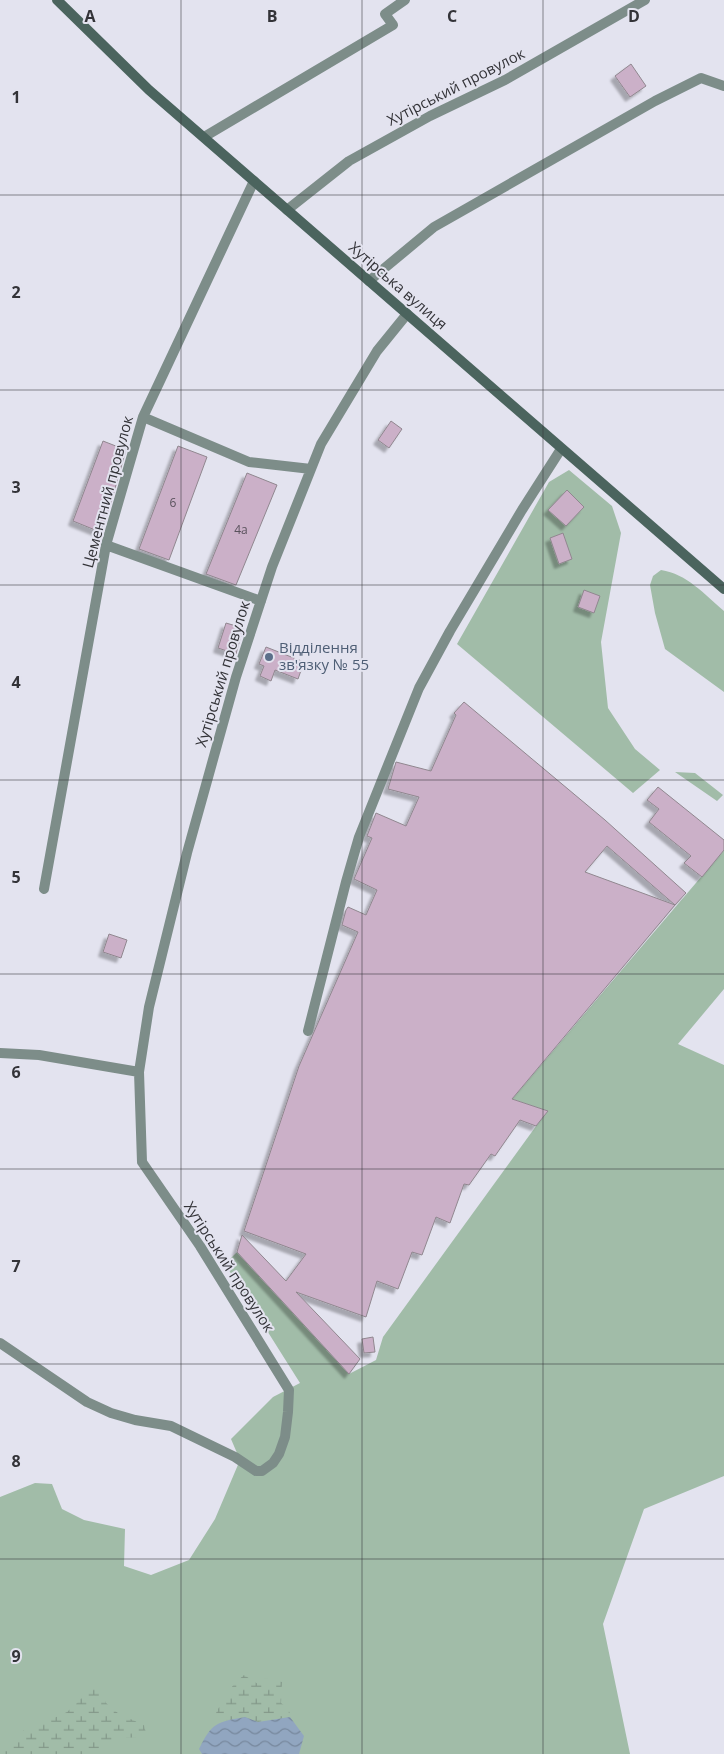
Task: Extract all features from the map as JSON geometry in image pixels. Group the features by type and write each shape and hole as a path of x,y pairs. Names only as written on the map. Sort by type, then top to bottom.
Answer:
{"main road":[{"name":"Хутірська вулиця","path":"57,0 149,90 724,589"}],"street":[{"path":"204,137 393,25 385,14 405,0"},
{"name":"Хутірський провулок","path":"287,210 348,161 430,116 505,80 645,0"},
{"path":"369,281 434,227 655,101 701,78 724,86"},
{"name":"Цементний провулок","path":"44,889 106,546 143,418 254,181"},
{"name":"Хутірський провулок","path":"0,1343 87,1402 111,1413 135,1420 171,1426 236,1457 256,1471 262,1471 273,1463 280,1454 285,1437 288,1390 200,1246 142,1162 139,1072 149,1007 187,853 236,677 272,567 321,444 377,351 407,314"},
{"path":"143,418 249,462 311,469"},
{"path":"308,1030 359,837 419,688 469,599 561,449"},
{"path":"106,546 261,601"},
{"path":"0,1053 39,1055 139,1072"}],"green space":[{"path":"569,470 612,506 621,533 601,642 608,708 635,749 660,770 633,793 457,644 549,482"},
{"path":"661,570 687,580 724,611 724,692 665,649 655,613 650,585 653,576"},
{"path":"675,772 695,773 723,795 717,801"},
{"path":"724,850 724,989 678,1044 724,1065 724,1476 644,1509 603,1624 630,1754 0,1754 0,1497 35,1483 52,1484 62,1509 84,1520 125,1529 124,1566 151,1575 189,1560 215,1519 240,1460 231,1439 273,1397 300,1383 225,1264 237,1252 349,1374 376,1360 383,1337 547,1111 512,1099"},
{"path":"244,1675 258,1684 265,1678 282,1682 281,1703 289,1709 290,1717 258,1722 244,1717 223,1721 209,1729 227,1693"},
{"path":"89,1687 100,1688 106,1703 119,1714 144,1725 147,1737 118,1738 88,1754 0,1754 0,1750 12,1742 26,1728 67,1712 78,1702"}],"water":[{"path":"245,1717 258,1722 290,1717 304,1736 299,1754 202,1754 199,1749 216,1725 227,1720"}],"building":[{"path":"631,64 646,86 630,97 615,76"},
{"path":"391,421 402,429 389,448 378,440"},
{"path":"103,441 126,450 110,506 100,532 73,521"},
{"path":"178,446 207,457 169,560 139,549"},
{"path":"247,473 277,485 236,585 206,574"},
{"path":"567,490 584,507 566,526 548,510"},
{"path":"563,533 572,559 559,564 550,538"},
{"path":"584,590 600,596 594,613 578,607"},
{"path":"226,623 243,628 236,654 218,648"},
{"path":"266,647 304,662 298,679 275,670 271,681 260,676 264,666 259,664"},
{"path":"464,702 605,820 686,893 512,1099 548,1111 536,1126 520,1120 495,1156 491,1154 469,1185 464,1184 450,1223 436,1217 422,1255 412,1252 398,1289 377,1281 366,1317 296,1292 360,1359 349,1374 237,1252 242,1235 286,1281 306,1254 244,1231 299,1066 358,932 342,925 346,910 348,907 366,915 377,890 354,879 372,838 367,836 376,813 406,826 419,797 388,789 396,762 431,771 456,715 454,713","holes":["607,846 675,905 585,872"]},
{"path":"658,787 724,840 724,850 702,877 684,863 691,856 649,822 659,809 647,800"},
{"path":"109,934 127,940 121,958 103,952"},
{"path":"373,1337 375,1352 364,1353 362,1339"}],"place":[{"name":"Відділення зв'язку № 55","path":"269,657"}]}
